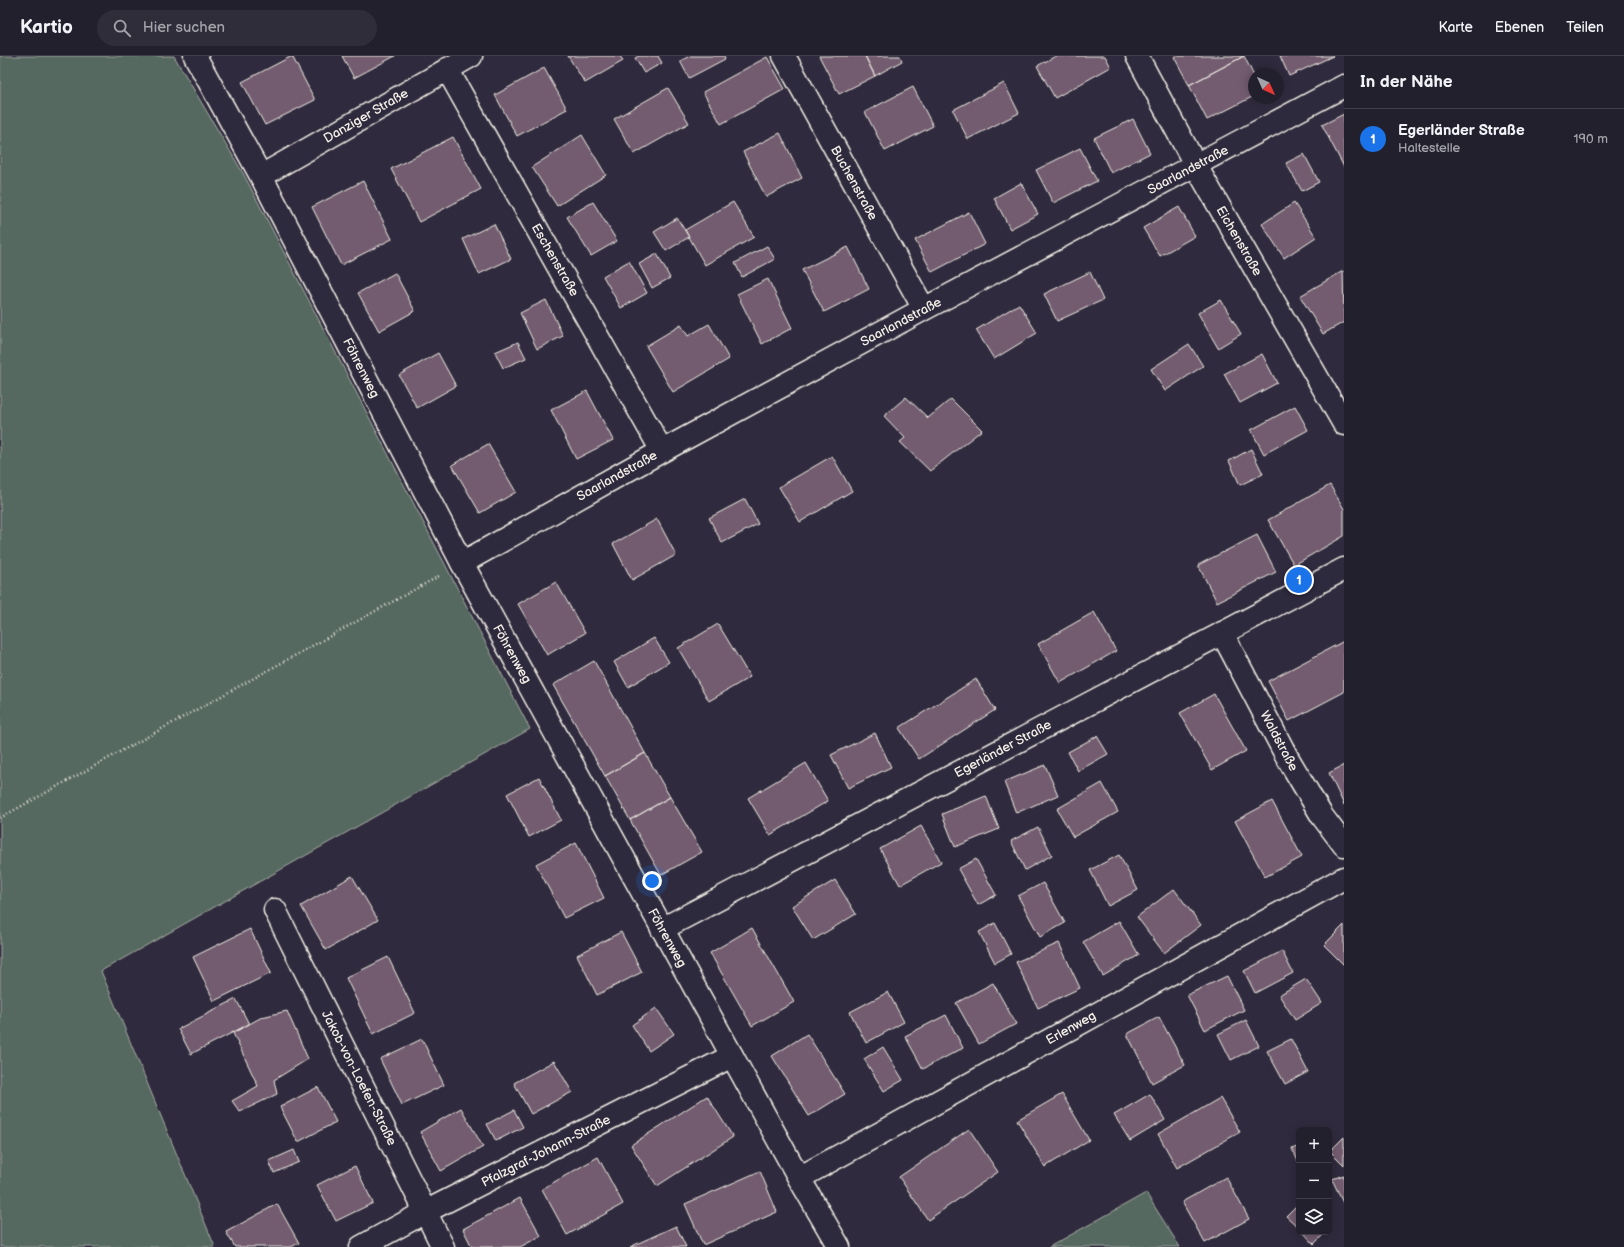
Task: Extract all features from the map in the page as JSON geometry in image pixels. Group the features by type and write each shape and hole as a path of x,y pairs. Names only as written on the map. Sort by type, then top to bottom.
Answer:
{"street":[{"name":"Föhrenweg","path":"195,56 261,176 462,563 799,1178 839,1247"},
{"name":"Danziger Straße","path":"261,176 471,56"},
{"name":"Buchenstraße","path":"784,56 924,309"},
{"name":"Eichenstraße","path":"1137,56 1196,166 1344,424"},
{"name":"Eschenstraße","path":"446,69 662,451"},
{"name":"Saarlandstraße","path":"462,563 662,451 924,309 1196,166 1344,86"},
{"name":"Egerländer Straße","path":"662,929 1344,569"},
{"name":"Waldstraße","path":"1222,634 1287,756 1322,816 1344,845"},
{"name":"Erlenweg","path":"799,1178 1344,878"},
{"name":"Jakob-von-Loefen-Straße","path":"275,910 443,1247"},
{"name":"Pfalzgraf-Johann-Straße","path":"361,1247 425,1212 732,1056"}],"path":[{"path":"0,818 462,563"}],"green space":[{"path":"0,56 174,56 243,173 530,729 101,971 215,1247 0,1247"},
{"path":"1146,1193 1180,1247 1049,1247"}],"building":[{"path":"292,56 315,100 265,125 242,82"},
{"path":"342,56 395,56 354,78"},
{"path":"568,56 620,56 623,61 585,83"},
{"path":"639,56 658,56 662,63 644,73 635,58"},
{"path":"690,56 724,56 725,59 689,78 680,61"},
{"path":"819,56 865,56 875,76 839,94"},
{"path":"865,56 900,56 902,61 875,76"},
{"path":"1056,56 1105,56 1111,67 1055,98 1037,66"},
{"path":"1244,56 1189,85 1174,57"},
{"path":"1244,56 1250,68 1248,68 1248,99 1207,120 1189,85"},
{"path":"1280,56 1333,56 1289,76"},
{"path":"767,57 785,89 721,124 703,92"},
{"path":"544,68 567,109 517,136 495,95"},
{"path":"1004,83 1019,113 968,139 953,110"},
{"path":"913,87 933,126 885,151 865,112"},
{"path":"668,88 689,123 634,154 614,119"},
{"path":"1344,114 1344,167 1322,125"},
{"path":"1133,119 1150,153 1111,173 1094,138"},
{"path":"780,133 802,178 766,197 743,152"},
{"path":"582,135 606,175 557,206 532,167"},
{"path":"453,137 481,189 419,222 391,169"},
{"path":"1080,148 1097,181 1053,203 1036,170"},
{"path":"1304,154 1319,182 1302,191 1286,163"},
{"path":"363,181 392,239 341,265 312,207"},
{"path":"1021,183 1038,214 1010,229 994,198"},
{"path":"593,202 617,241 591,256 567,217"},
{"path":"733,202 754,237 705,265 685,230"},
{"path":"1294,203 1316,237 1284,258 1262,224"},
{"path":"1179,207 1195,236 1160,256 1143,228"},
{"path":"969,212 985,244 932,272 915,240"},
{"path":"677,218 689,237 666,251 654,232"},
{"path":"494,224 511,259 479,274 463,239"},
{"path":"767,246 775,259 742,277 735,263"},
{"path":"848,247 869,289 824,312 802,270"},
{"path":"657,254 670,278 652,288 639,264"},
{"path":"629,261 647,293 621,308 603,276"},
{"path":"1343,271 1344,322 1323,334 1300,296"},
{"path":"1090,272 1103,300 1057,321 1044,294"},
{"path":"395,273 415,311 379,331 358,293"},
{"path":"768,279 792,328 762,344 737,294"},
{"path":"546,300 563,336 537,349 520,313"},
{"path":"1221,300 1241,334 1218,348 1198,313"},
{"path":"1019,304 1037,333 994,359 976,330"},
{"path":"709,324 729,359 673,392 646,346 681,325 688,336"},
{"path":"518,342 526,358 503,368 495,352"},
{"path":"1189,344 1203,366 1165,391 1151,369"},
{"path":"438,353 456,386 417,408 399,375"},
{"path":"1262,354 1277,383 1240,403 1224,374"},
{"path":"587,391 613,440 576,459 551,410"},
{"path":"906,397 928,418 951,399 982,430 930,471 900,442 905,438 884,416"},
{"path":"1295,406 1308,430 1264,454 1251,430"},
{"path":"488,444 516,492 480,513 452,465"},
{"path":"1251,449 1263,474 1240,485 1229,461"},
{"path":"832,456 852,491 800,522 779,487"},
{"path":"1330,485 1344,509 1344,536 1294,565 1268,520"},
{"path":"745,499 758,524 722,543 709,518"},
{"path":"657,519 676,555 632,580 613,544"},
{"path":"1257,535 1276,572 1217,602 1198,565"},
{"path":"556,582 585,633 547,655 518,604"},
{"path":"1094,612 1116,651 1060,683 1038,644"},
{"path":"718,624 750,677 709,701 678,648"},
{"path":"654,638 669,662 628,687 614,662"},
{"path":"1344,641 1344,692 1289,721 1268,681"},
{"path":"594,661 645,753 605,776 553,685"},
{"path":"976,679 995,710 919,759 899,728"},
{"path":"1214,694 1246,751 1212,770 1180,713"},
{"path":"875,733 891,767 848,788 831,755"},
{"path":"1097,736 1108,754 1078,771 1068,752"},
{"path":"645,753 670,797 630,820 605,776"},
{"path":"806,763 828,801 770,835 748,798"},
{"path":"1045,765 1058,795 1016,813 1004,782"},
{"path":"1344,765 1344,805 1329,773"},
{"path":"539,777 561,820 529,837 507,794"},
{"path":"1102,783 1118,812 1073,837 1057,809"},
{"path":"986,796 999,829 955,847 942,814"},
{"path":"670,797 702,852 661,875 630,820"},
{"path":"1272,801 1302,857 1265,877 1235,821"},
{"path":"921,826 941,862 900,885 880,849"},
{"path":"1038,827 1052,855 1025,870 1011,841"},
{"path":"576,843 604,898 564,918 536,864"},
{"path":"1119,855 1138,890 1108,906 1090,870"},
{"path":"976,859 996,895 978,905 958,869"},
{"path":"352,876 378,920 326,950 301,906"},
{"path":"835,880 856,914 813,940 792,906"},
{"path":"1043,883 1065,923 1040,937 1018,896"},
{"path":"1174,889 1201,925 1164,953 1137,917"},
{"path":"1119,921 1139,955 1103,976 1083,942"},
{"path":"995,923 1011,954 995,963 979,932"},
{"path":"1344,925 1344,965 1324,945"},
{"path":"752,928 794,1002 752,1026 710,953"},
{"path":"250,929 271,973 214,1001 193,957"},
{"path":"621,932 642,972 597,995 577,955"},
{"path":"1059,943 1080,988 1038,1008 1016,962"},
{"path":"1282,951 1293,973 1255,993 1244,971"},
{"path":"388,957 415,1013 373,1034 346,978"},
{"path":"1227,976 1244,1010 1205,1030 1187,995"},
{"path":"1306,979 1322,1003 1295,1020 1279,995"},
{"path":"993,983 1016,1024 979,1044 956,1003"},
{"path":"888,992 904,1022 866,1043 850,1012"},
{"path":"236,999 249,1024 191,1054 178,1029"},
{"path":"656,1008 674,1034 649,1051 632,1025"},
{"path":"287,1011 308,1059 274,1080 277,1094 240,1112 232,1101 258,1086 233,1033 262,1017"},
{"path":"946,1015 963,1048 923,1069 905,1036"},
{"path":"1159,1017 1185,1065 1152,1083 1127,1034"},
{"path":"1246,1020 1259,1046 1231,1060 1218,1034"},
{"path":"807,1034 845,1094 809,1116 772,1056"},
{"path":"422,1039 444,1085 402,1105 380,1059"},
{"path":"1291,1039 1308,1072 1285,1084 1267,1051"},
{"path":"883,1047 903,1080 884,1091 864,1059"},
{"path":"554,1061 572,1092 531,1114 514,1083"},
{"path":"318,1087 336,1122 298,1142 280,1107"},
{"path":"1062,1094 1089,1140 1045,1167 1017,1120"},
{"path":"1150,1094 1165,1120 1130,1141 1114,1115"},
{"path":"707,1096 733,1137 657,1186 631,1145"},
{"path":"1220,1098 1240,1132 1177,1168 1158,1134"},
{"path":"461,1108 483,1147 441,1171 420,1132"},
{"path":"514,1110 523,1127 496,1141 487,1124"},
{"path":"969,1129 998,1172 928,1220 899,1177"},
{"path":"1344,1137 1344,1165 1332,1153 1332,1149"},
{"path":"1296,1147 1296,1157 1292,1149"},
{"path":"294,1150 299,1162 274,1173 269,1161"},
{"path":"598,1157 623,1204 567,1235 542,1189"},
{"path":"355,1166 373,1203 336,1221 317,1185"},
{"path":"760,1171 777,1212 703,1245 685,1204"},
{"path":"1344,1175 1344,1205 1332,1179"},
{"path":"1226,1177 1249,1219 1205,1243 1182,1202"},
{"path":"520,1198 541,1236 520,1247 472,1247 463,1229"},
{"path":"277,1204 299,1243 291,1247 235,1247 226,1232"},
{"path":"1296,1206 1296,1225 1286,1216"},
{"path":"676,1226 686,1247 630,1247"},
{"path":"1306,1235 1323,1235 1314,1244"}],"place":[{"name":"Egerländer Straße","path":"1299,580"}]}
